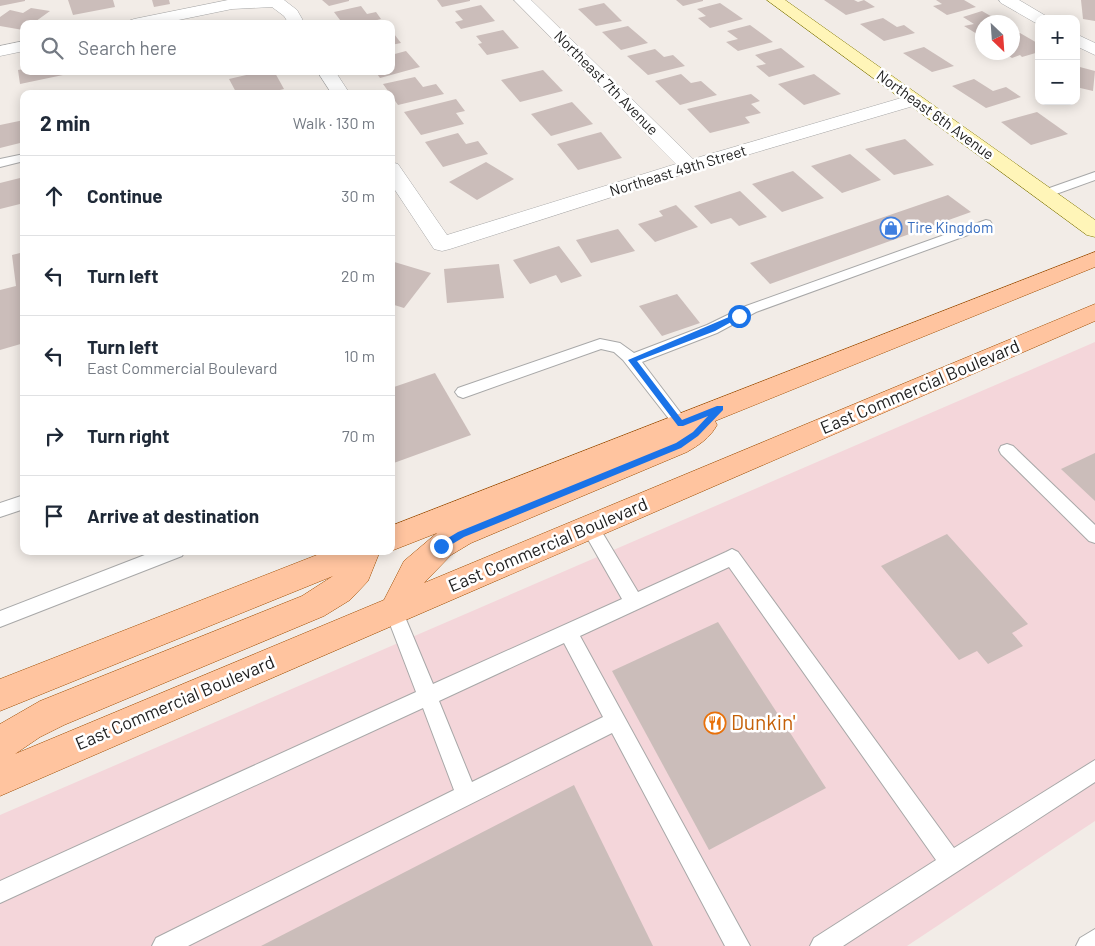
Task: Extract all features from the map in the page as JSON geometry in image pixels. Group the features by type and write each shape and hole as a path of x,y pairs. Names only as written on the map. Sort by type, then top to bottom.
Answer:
{"main road":[{"path":"395,537 1095,259"},
{"name":"East Commercial Boulevard","path":"0,778 1095,312"},
{"path":"394,611 415,570 441,546 461,534 678,445 695,434 720,408"},
{"path":"0,695 351,555"},
{"path":"0,744 28,725 52,713 312,606 339,590 357,572 363,555"}],"street":[{"name":"Northeast 7th Avenue","path":"522,0 689,166"},
{"name":"Northeast 6th Avenue","path":"774,0 1095,230"},
{"path":"1007,0 1035,16"},
{"path":"154,20 232,4 276,2 291,13 295,20"},
{"path":"1080,41 1095,50"},
{"path":"0,51 20,47"},
{"path":"329,75 338,90"},
{"name":"Northeast 49th Street","path":"395,174 442,244 689,166 914,100"}],"lane":[{"path":"0,162 20,158"},
{"path":"1045,194 1095,176"},
{"path":"632,360 712,329 751,309 986,224"},
{"path":"463,392 600,344 612,345 621,348 632,360 681,424"},
{"path":"1007,450 1095,536"},
{"path":"0,510 20,503"},
{"path":"590,527 634,602"},
{"path":"0,619 166,555"},
{"path":"0,892 732,557 951,863"},
{"path":"394,611 467,796"},
{"path":"568,632 738,946"},
{"path":"164,946 616,721"},
{"path":"822,946 1095,770"},
{"path":"1088,946 1095,941"}],"shaded area":[{"path":"1095,342 1095,821 907,946 0,946 0,815"}],"building":[{"path":"0,0 25,0 25,1 0,6"},
{"path":"68,0 113,0 115,7 73,15"},
{"path":"152,0 169,0 170,4 154,7"},
{"path":"322,0 349,0 349,1 329,6"},
{"path":"437,0 470,0 470,1 442,7"},
{"path":"676,0 703,0 703,1 683,6"},
{"path":"824,0 854,0 858,2 864,0 875,7 846,15"},
{"path":"936,0 964,0 976,7 947,15 933,6 942,4"},
{"path":"1081,0 1095,0 1095,21 1083,19"},
{"path":"604,3 622,21 596,26 578,9"},
{"path":"720,3 743,19 710,28 698,18 706,16 697,9"},
{"path":"481,5 495,21 461,29 455,22 463,20 455,11"},
{"path":"361,6 367,14 376,12 381,19 340,20 334,12"},
{"path":"31,8 50,11 38,20 20,20 20,29 0,26 0,17 10,10 23,13"},
{"path":"982,11 989,15 975,15 975,33 964,26 974,24 963,17"},
{"path":"883,18 897,27 904,25 915,33 884,41 860,24"},
{"path":"750,25 773,42 738,51 726,42 738,39 727,31"},
{"path":"628,26 648,43 621,50 602,32"},
{"path":"503,30 519,48 487,55 478,44 482,43 476,36"},
{"path":"1020,33 1035,42 1035,53 1022,57 1020,55"},
{"path":"395,35 401,43 395,44"},
{"path":"924,47 954,66 932,72 903,53"},
{"path":"781,48 805,67 769,77 756,66 766,64 755,55"},
{"path":"655,49 664,57 673,55 685,66 648,75 627,56"},
{"path":"406,51 420,67 395,74 395,54"},
{"path":"1080,67 1095,71 1093,91 1080,88"},
{"path":"18,70 20,70 20,75 63,75 20,84"},
{"path":"543,70 563,91 520,102 501,80"},
{"path":"681,74 691,83 701,81 717,95 680,105 655,81"},
{"path":"814,74 841,94 804,105 778,84"},
{"path":"246,75 276,75 284,89 235,90 229,79"},
{"path":"378,75 391,75 380,78"},
{"path":"415,77 423,87 436,84 444,94 398,105 395,101 395,90 387,90 383,84"},
{"path":"974,79 993,91 1006,87 1021,97 986,108 952,86"},
{"path":"751,94 760,101 751,104 761,113 745,117 750,123 710,133 687,109"},
{"path":"456,99 465,111 456,113 464,124 421,135 404,112"},
{"path":"572,102 593,124 551,136 531,114"},
{"path":"1037,112 1068,134 1031,145 1001,122"},
{"path":"20,121 20,143 0,148 0,125"},
{"path":"601,132 622,158 578,170 557,144"},
{"path":"458,133 466,144 478,141 488,154 443,167 425,142"},
{"path":"905,139 934,165 894,175 865,149"},
{"path":"850,154 881,180 842,193 811,166"},
{"path":"486,162 514,179 477,200 449,182"},
{"path":"793,171 824,198 782,212 752,184"},
{"path":"20,178 20,204 0,209 0,183"},
{"path":"740,191 767,217 739,226 731,218 711,224 694,206"},
{"path":"948,195 971,212 770,284 750,263"},
{"path":"676,205 698,227 655,242 638,224 663,216 659,211"},
{"path":"618,229 635,251 591,263 576,240"},
{"path":"559,246 582,276 561,283 556,275 530,284 513,260"},
{"path":"20,253 20,344 0,350 0,290 16,286 12,255"},
{"path":"395,262 431,273 404,308 395,305"},
{"path":"499,264 504,298 447,303 444,269"},
{"path":"677,294 700,323 662,336 639,306"},
{"path":"435,373 471,435 395,463 395,387"},
{"path":"1095,453 1095,501 1061,469"},
{"path":"947,534 1028,624 1012,633 1023,646 988,664 977,651 959,660 881,566"},
{"path":"718,622 826,788 709,850 612,671"},
{"path":"574,785 653,946 261,946"}],"place":[{"name":"Tire Kingdom","path":"891,228"},
{"name":"Dunkin'","path":"715,723"}],"route":[{"path":"441,546 461,534 678,445 695,434 720,408 681,424 632,360 712,329 739,316"}]}
